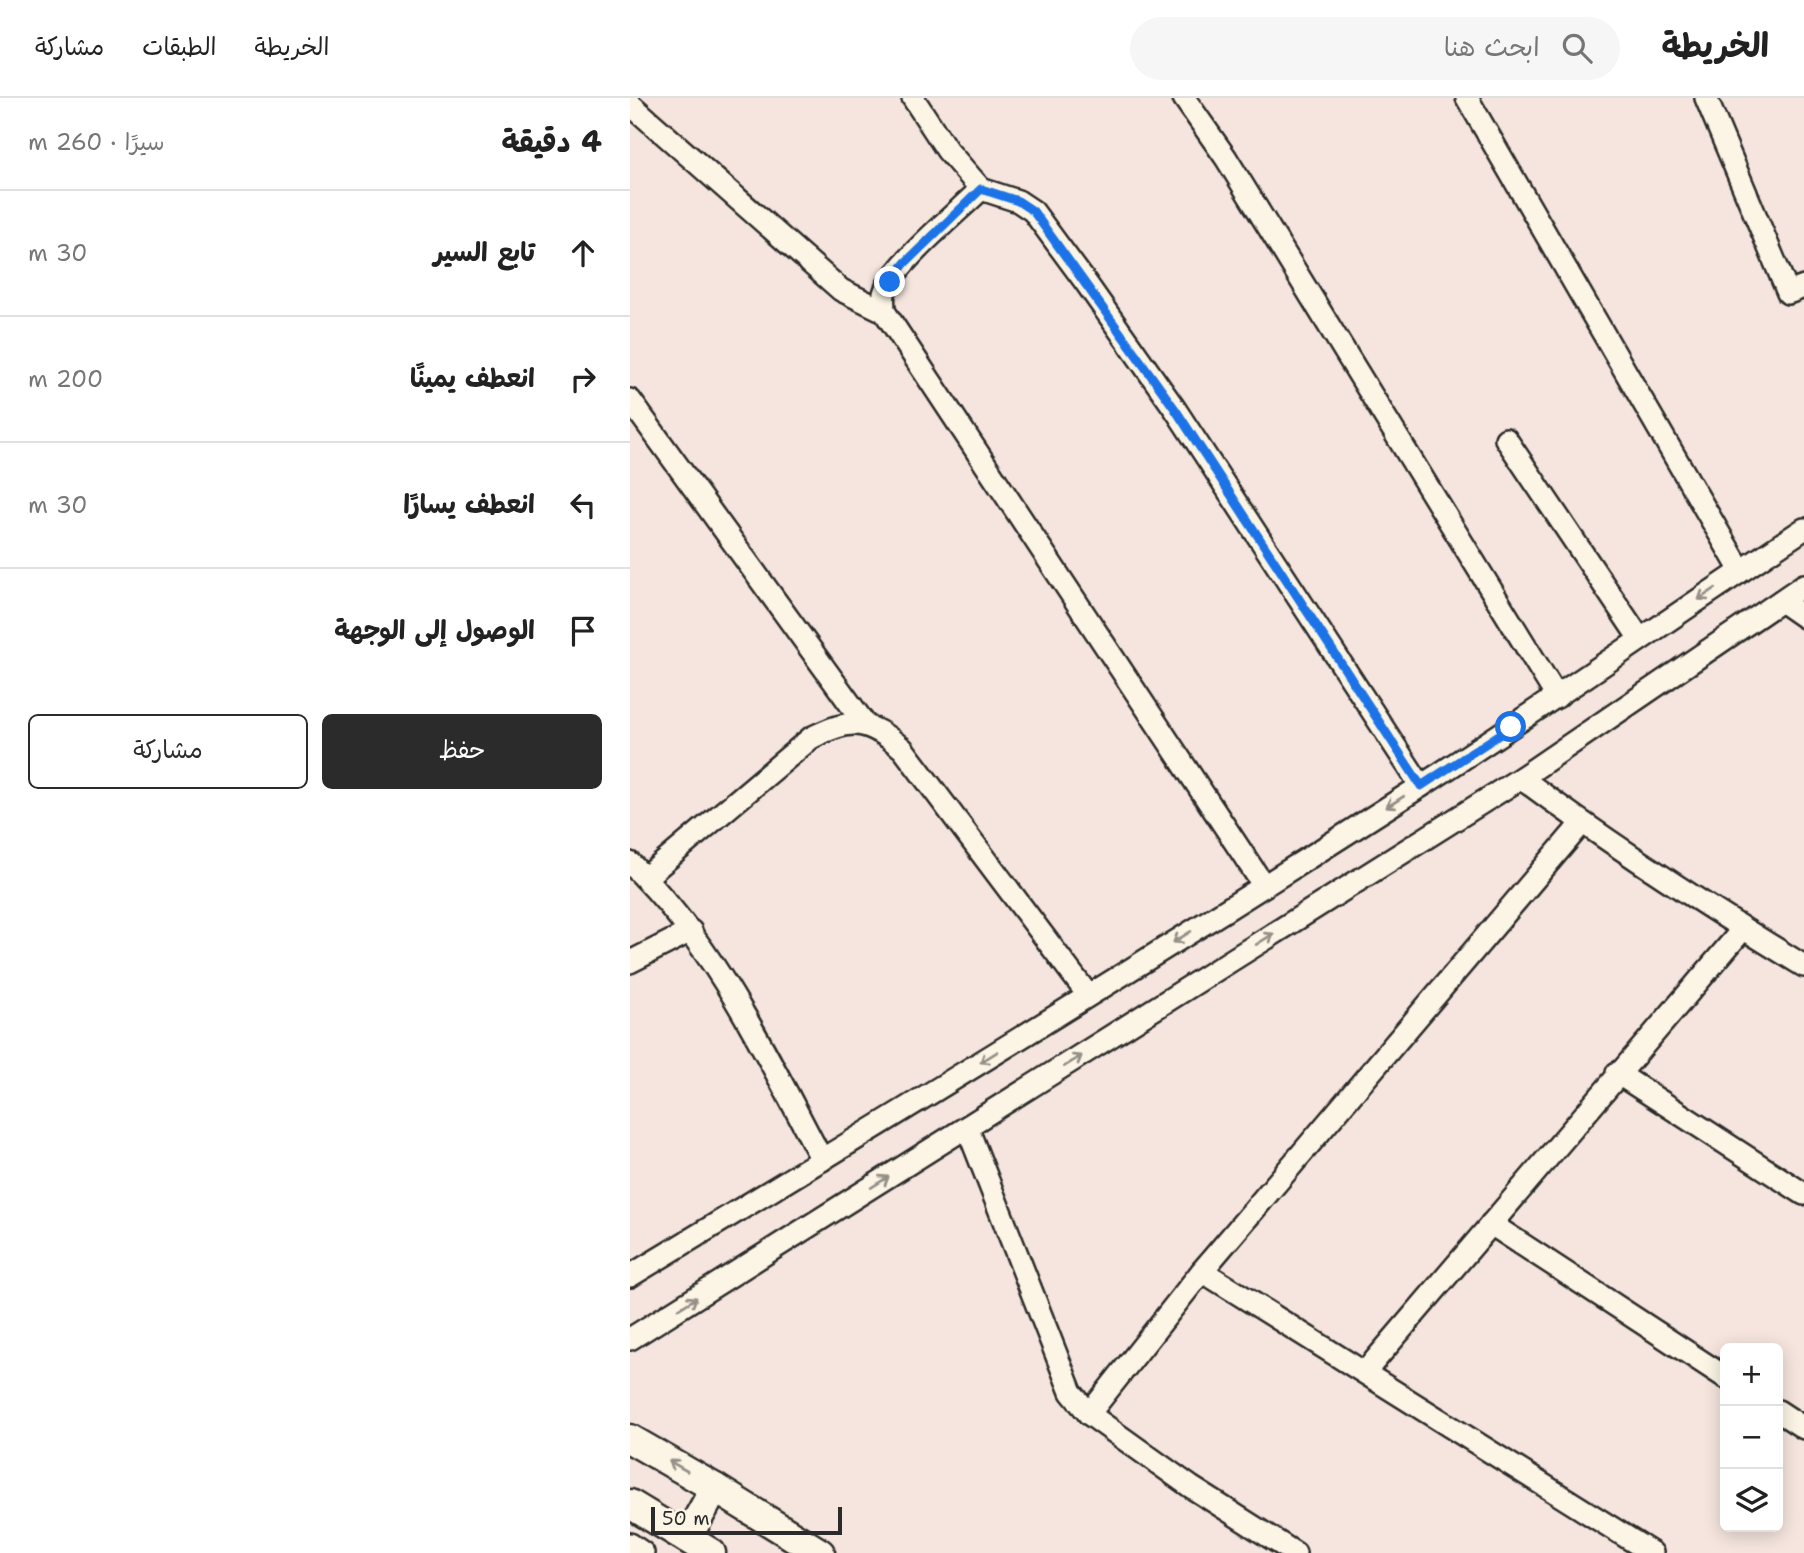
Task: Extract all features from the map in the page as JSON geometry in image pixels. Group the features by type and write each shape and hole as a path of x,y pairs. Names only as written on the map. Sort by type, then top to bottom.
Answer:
{"main road":[{"path":"630,1439 820,1553"},
{"path":"687,1538 715,1488"},
{"path":"630,1504 711,1553"}],"street":[{"path":"913,98 947,150 981,189 1018,201 1033,211 1084,280 1175,409 1421,786"},
{"path":"1184,98 1226,158 1557,697"},
{"path":"1467,98 1741,570"},
{"path":"1706,98 1788,293 1804,286"},
{"path":"630,104 841,290 884,311 1264,886"},
{"path":"884,311 884,295 897,273 981,189"},
{"path":"630,400 864,723 883,733 903,749 1088,995"},
{"path":"1506,439 1640,639"},
{"path":"630,1276 1264,886 1557,697 1804,529"},
{"path":"630,1339 1521,778 1804,586"},
{"path":"1781,601 1804,617"},
{"path":"822,1160 734,996 691,931 638,871 811,738 833,727 864,723"},
{"path":"1521,778 1582,823 1804,966"},
{"path":"1089,1414 1202,1271 1582,823"},
{"path":"1365,1372 1617,1073 1743,929"},
{"path":"630,962 691,931"},
{"path":"1617,1073 1804,1194"},
{"path":"967,1127 1071,1392 1089,1414 1191,1487 1295,1553"},
{"path":"1491,1224 1720,1374"},
{"path":"1202,1271 1652,1553"},
{"path":"1783,1414 1804,1428"},
{"path":"630,1544 643,1553"}],"route":[{"path":"890,282 905,263 981,189 1004,195 1033,211 1175,409 1421,786 1511,727"}]}
